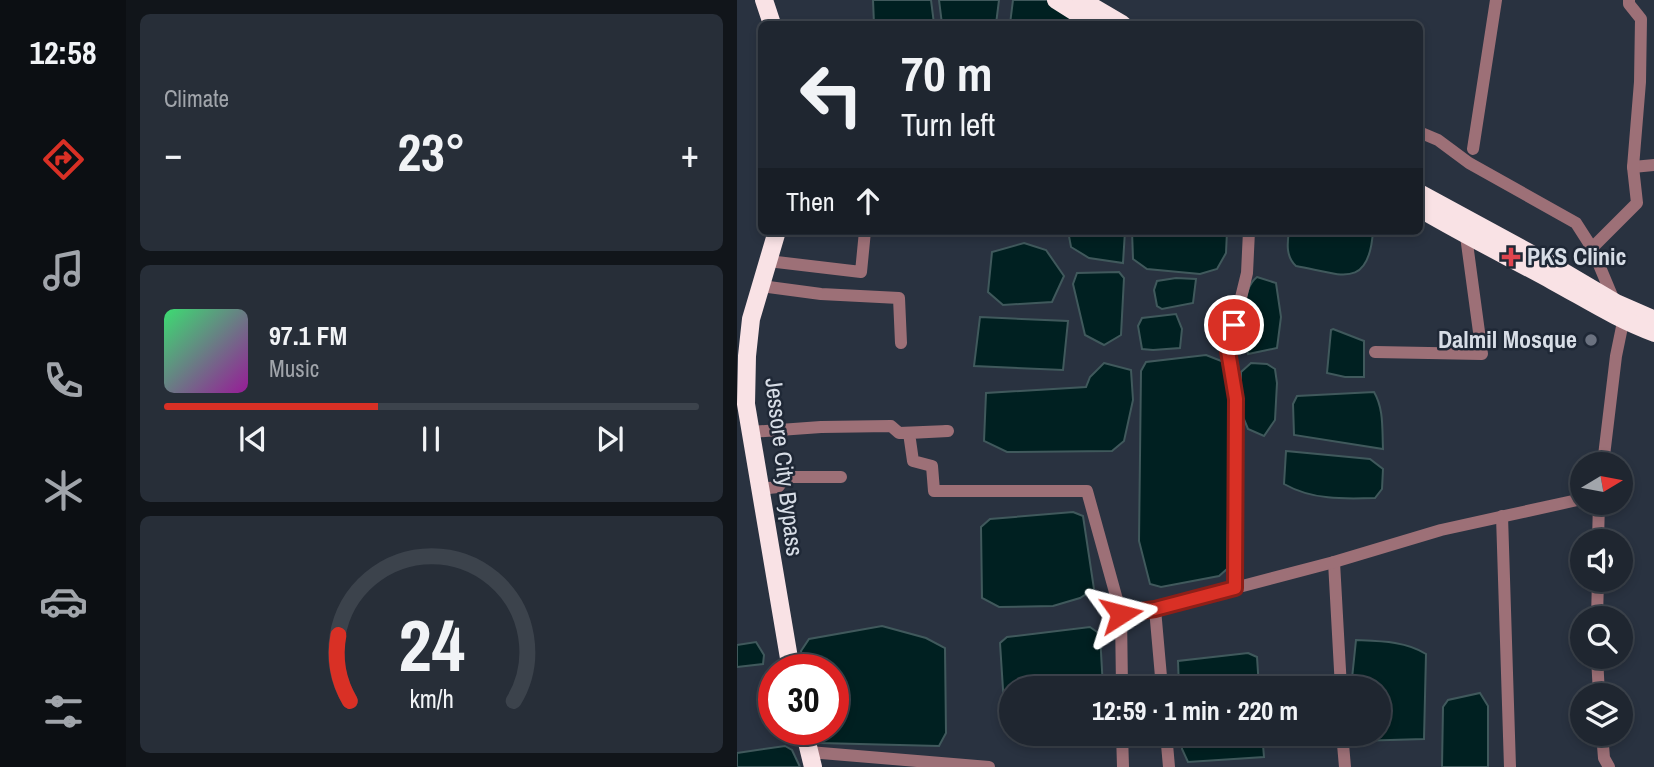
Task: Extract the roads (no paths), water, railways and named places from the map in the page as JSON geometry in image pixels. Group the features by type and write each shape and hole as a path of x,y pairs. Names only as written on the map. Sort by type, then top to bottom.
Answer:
{"highway":[{"path":"764,0 770,21"},
{"path":"1056,0 1090,21"},
{"path":"1081,0 1117,21"},
{"path":"1423,195 1616,303 1654,320"},
{"path":"1423,210 1466,236 1555,281 1623,322 1654,333"},
{"name":"Jessore City Bypass","path":"776,235 751,319 741,404 750,432 788,654"}],"street":[{"path":"1473,149 1496,0"},
{"path":"1592,248 1637,204 1633,167 1641,82 1641,19 1628,4 1629,0"},
{"path":"1641,19 1654,15"},
{"path":"1423,134 1439,140 1469,163 1576,223 1592,248 1623,322 1615,356 1604,452"},
{"path":"1633,167 1654,165"},
{"path":"859,296 865,235"},
{"path":"1235,588 1236,399 1228,351 1247,273 1249,235"},
{"path":"1375,352 1482,354 1466,236"},
{"path":"768,261 861,272"},
{"path":"761,286 821,294 899,298 901,343"},
{"path":"750,432 821,426 891,426 899,433 948,431 909,433 913,461 932,466 934,491 1087,491 1121,614 1122,676"},
{"path":"760,489 778,487 785,477 841,477"},
{"path":"1121,614 1155,609 1334,562 1441,530 1570,502"},
{"path":"1502,516 1511,767"},
{"path":"1334,562 1340,676"},
{"path":"1155,609 1161,676"},
{"path":"1122,746 1123,767"},
{"path":"1167,746 1169,767"},
{"path":"1344,746 1345,767"},
{"path":"1603,746 1604,758 1609,767"},
{"path":"811,760 989,767"}],"place":[{"name":"PKS Clinic","path":"1511,257"},
{"name":"Dalmil Mosque","path":"1591,340"}]}
